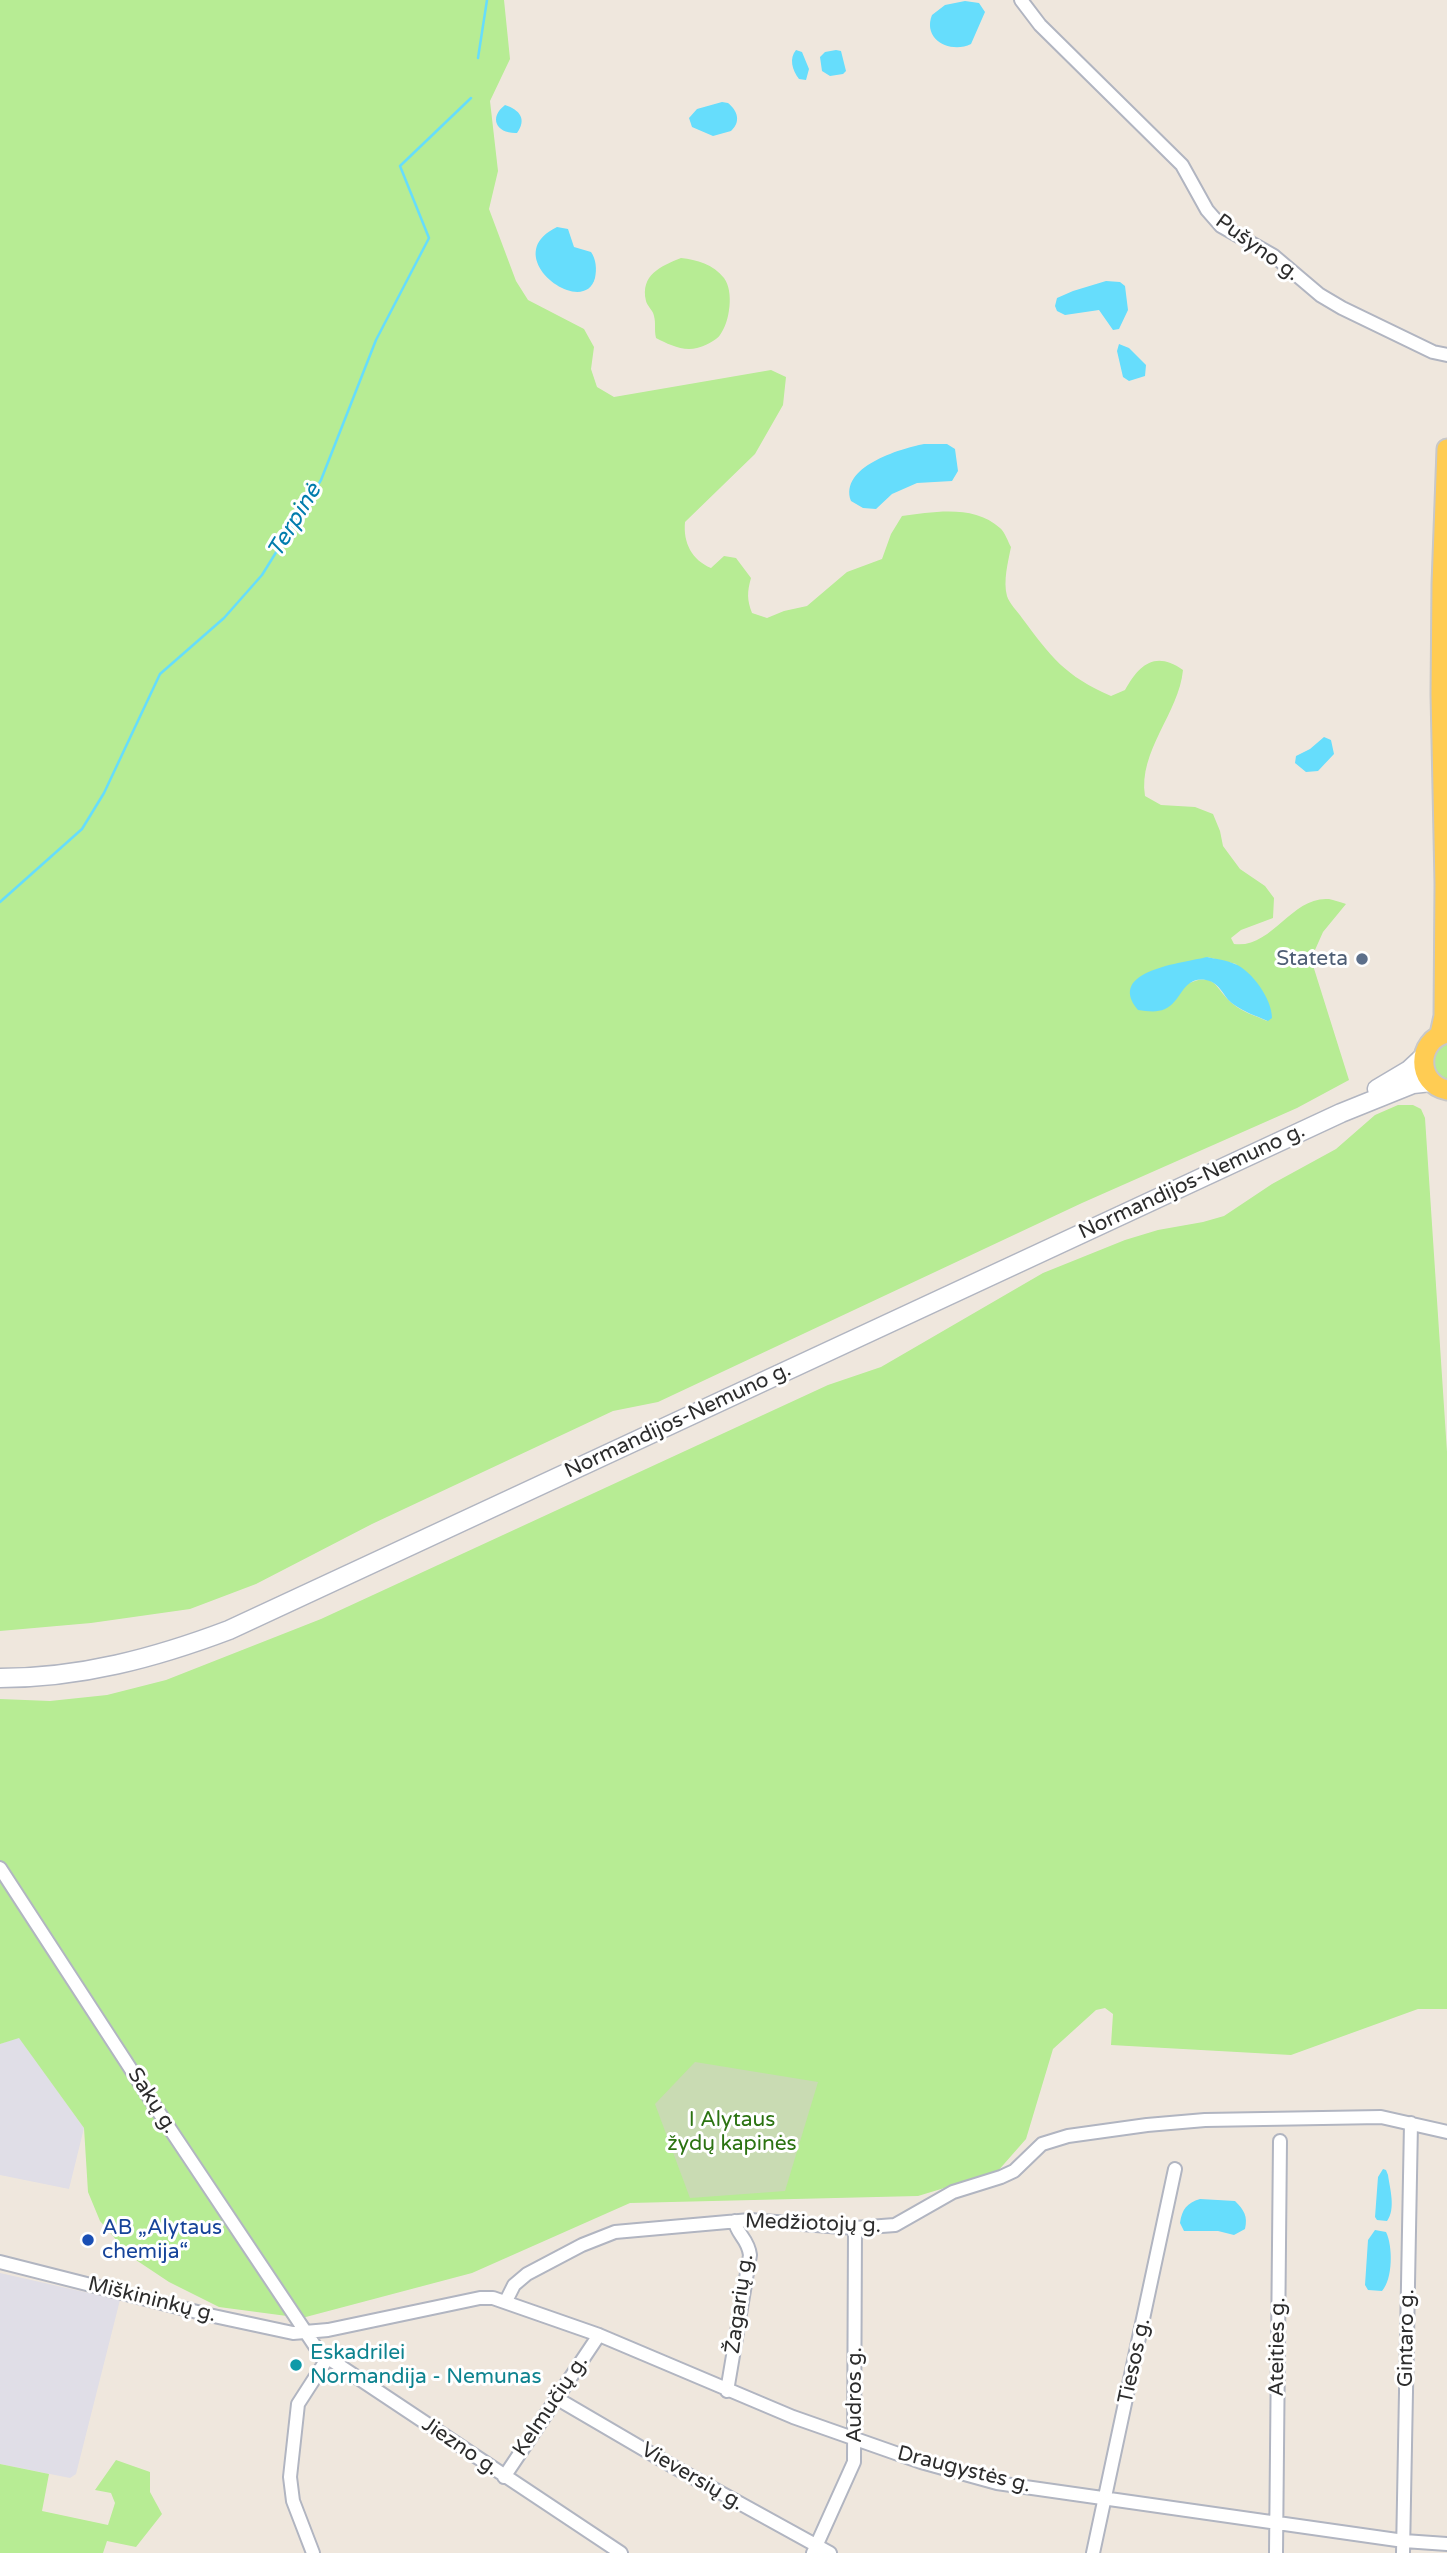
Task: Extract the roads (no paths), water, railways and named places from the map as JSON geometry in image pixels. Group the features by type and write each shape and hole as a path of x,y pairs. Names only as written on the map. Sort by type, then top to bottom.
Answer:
{"main road":[{"path":"1442,1091 1424,1070 1423,1057 1426,1048 1444,1033 1446,893 1441,584 1447,449"},
{"name":"Normandijos-Nemuno g.","path":"1341,1112 1409,1070 1423,1057"},
{"name":"Normandijos-Nemuno g.","path":"0,1678 61,1675 108,1667 186,1646 229,1630 1341,1112 1413,1084 1442,1091"}],"street":[{"name":"Pušyno g.","path":"1021,0 1040,26 1074,56 1098,84 1182,164 1207,210 1221,226 1274,256 1320,295 1342,308 1433,352 1447,355"},
{"name":"Sakų g.","path":"0,1868 306,2333"},
{"name":"Medžiotojų g.","path":"506,2301 514,2285 527,2274 601,2236 615,2232 768,2220 855,2228 895,2225 953,2193 1014,2171 1042,2144 1068,2136 1205,2120 1381,2118 1447,2132"},
{"name":"Gintaro g.","path":"1404,2547 1411,2123"},
{"name":"Ateities g.","path":"1276,2553 1280,2141"},
{"name":"Tiesos g.","path":"1093,2553 1175,2169"},
{"name":"Žagarių g.","path":"727,2391 750,2255 748,2245 736,2229 735,2221"},
{"name":"Audros g.","path":"815,2550 854,2462 855,2228"},
{"name":"Miškininkų g.","path":"0,2262 221,2318 279,2331 306,2333"},
{"path":"306,2333 480,2298 506,2301"},
{"name":"Draugystės g.","path":"506,2301 599,2335 727,2391 855,2439 921,2462 997,2483 1277,2524 1404,2547 1447,2544"},
{"name":"Jiezno g.","path":"306,2333 327,2359 621,2553"},
{"name":"Kelmučių g.","path":"504,2476 599,2335"},
{"path":"313,2553 293,2501 290,2477 298,2404 327,2359"},
{"name":"Vieversių g.","path":"556,2398 815,2550 830,2553"}],"water":[{"path":"965,1 979,3 985,12 971,44 955,47 940,43 931,31 932,15 945,5"},
{"path":"796,50 802,52 809,69 806,80 799,79 793,68 792,60"},
{"path":"841,51 846,71 830,76 822,71 820,57 825,52"},
{"path":"722,102 728,103 736,113 736,124 731,131 713,136 692,127 689,118 697,109"},
{"path":"505,105 518,112 522,119 517,133 504,131 497,124 497,115"},
{"path":"557,227 568,229 574,247 593,255 596,275 588,289 576,292 562,288 549,279 539,267 536,253 541,239"},
{"path":"1106,281 1120,282 1125,286 1128,310 1119,329 1113,330 1099,310 1065,315 1057,311 1057,298"},
{"path":"1119,344 1129,348 1146,365 1145,376 1129,381 1123,377 1117,351"},
{"path":"924,444 947,444 955,449 958,471 952,481 917,483 892,494 876,509 863,508 851,501 850,489 854,478 862,469 887,455"},
{"path":"1324,737 1331,740 1334,754 1318,771 1306,772 1295,763 1296,756"},
{"path":"1207,957 1232,963 1248,973 1265,994 1272,1018 1268,1021 1241,1009 1215,984 1206,980 1192,982 1171,1006 1165,1009 1138,1010 1131,996 1132,986 1139,977 1166,966"},
{"path":"1383,2169 1388,2175 1392,2199 1387,2221 1377,2220 1375,2217 1378,2177"},
{"path":"1200,2199 1235,2201 1245,2214 1245,2229 1234,2235 1218,2231 1184,2231 1180,2223 1184,2210"},
{"path":"1375,2230 1386,2232 1390,2245 1390,2271 1382,2291 1368,2290 1365,2285 1368,2240"}],"waterway":[{"name":"Terpinė","path":"478,58 487,0"},
{"name":"Terpinė","path":"0,902 82,829 104,793 160,674 224,618 262,575 321,480 376,340 429,238 400,166 471,98"}],"place":[{"name":"Stateta","path":"1362,959"},
{"name":"AB „Alytaus chemija“","path":"88,2240"},
{"name":"Eskadrilei Normandija - Nemunas","path":"296,2365"}],"park label":[{"name":"I Alytaus žydų kapinės","path":"732,2132"}]}
